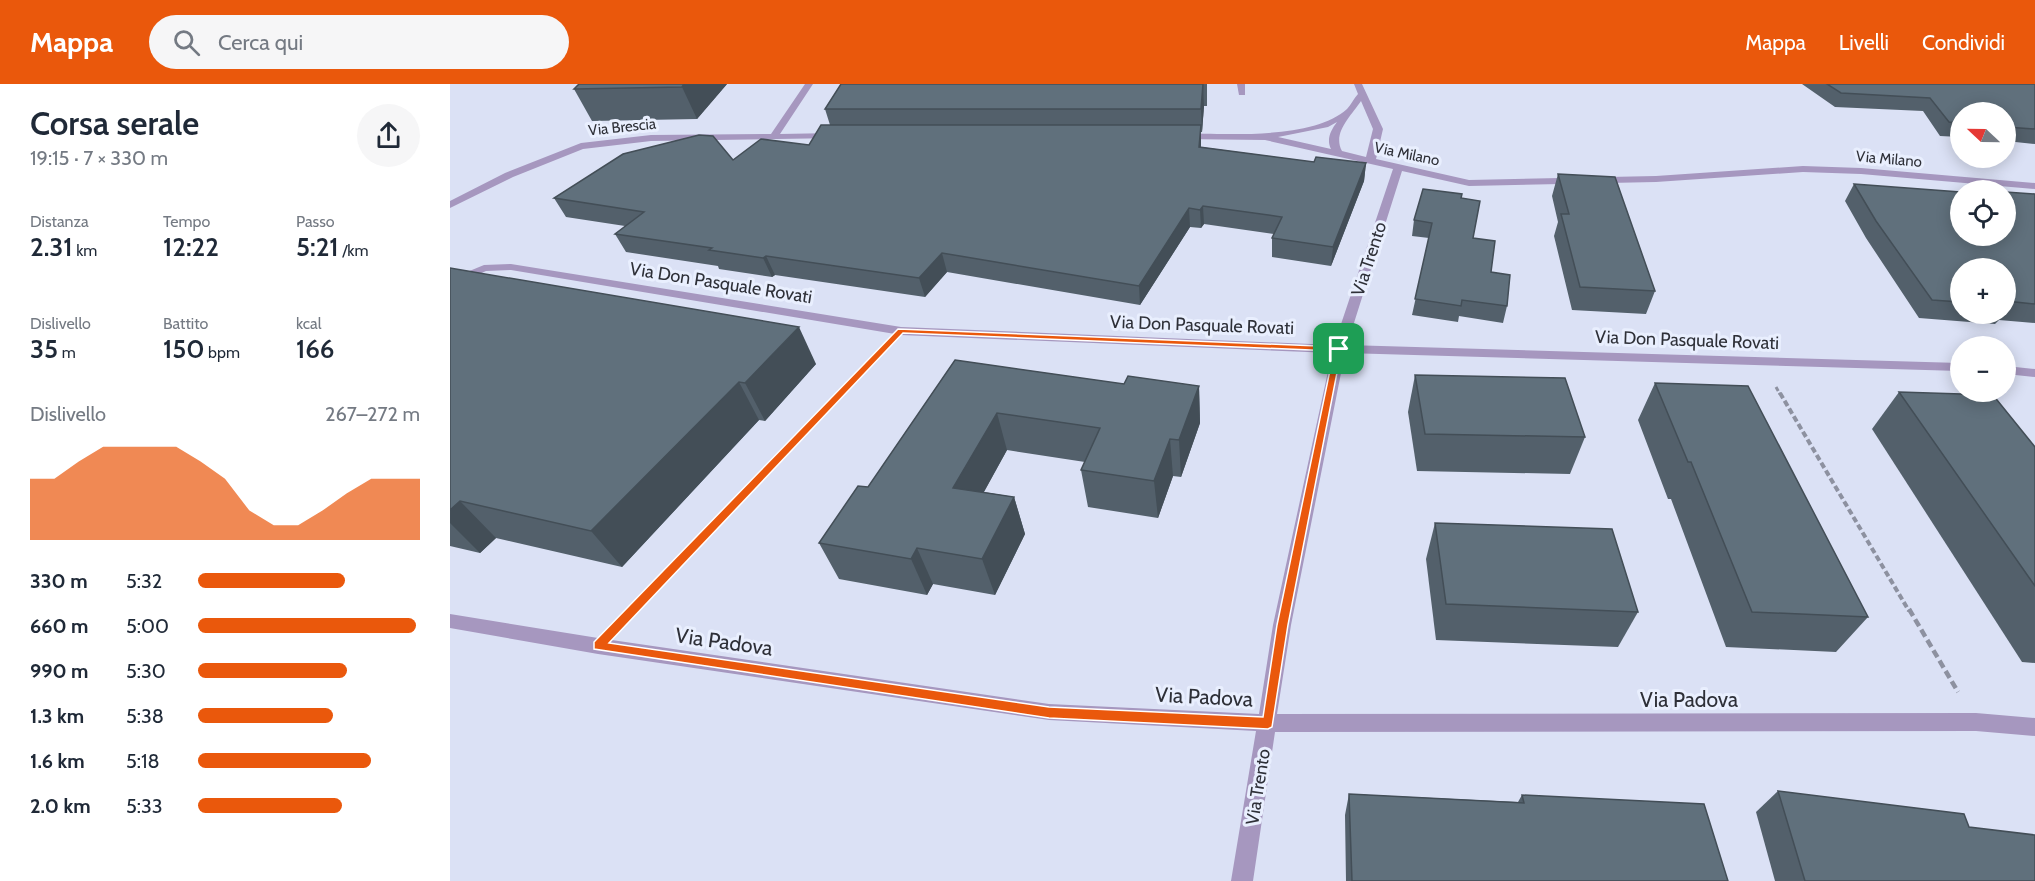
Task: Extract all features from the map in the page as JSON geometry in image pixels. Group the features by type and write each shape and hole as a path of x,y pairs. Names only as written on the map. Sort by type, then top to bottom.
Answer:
{"street":[{"path":"774,136 809,84"},
{"path":"1339,155 1333,144 1335,131 1360,89"},
{"path":"1360,89 1378,129 1370,162"},
{"path":"1265,137 1325,125 1346,113"},
{"path":"774,136 844,136"},
{"name":"Via Brescia","path":"450,205 509,175 581,146 651,138 774,136"},
{"name":"Via Milano","path":"1174,136 1265,137 1398,169 1469,183 1634,180 1803,169 1861,171 2035,186"},
{"name":"Via Trento","path":"1242,881 1282,625 1339,349 1398,169"},
{"name":"Via Don Pasquale Rovati","path":"450,283 484,268 511,267 901,331 1339,349 1950,367"},
{"path":"2016,371 2035,373"},
{"name":"Via Padova","path":"450,621 598,646 1049,712 1268,723 1976,722 2035,727"}],"path":[{"path":"598,646 901,331"},
{"path":"1760,360 1976,722"}],"building":[{"path":"579,84 684,84 682,87 574,89"},
{"path":"841,84 1203,84 1201,109 825,109"},
{"path":"1827,84 2035,84 2035,129 2016,128 2016,102 1950,102 1950,122 1930,98 1841,93"},
{"path":"821,125 1201,125 1199,147 1314,162 1316,157 1366,163 1333,247 1272,238 1282,217 1203,206 1200,210 1189,208 1139,286 942,253 919,278 709,250 712,248 615,234 644,212 554,198 623,154 699,135 713,136 733,160 761,139 809,145"},
{"path":"1558,174 1615,177 1655,291 1580,287 1561,214 1569,214"},
{"path":"1854,184 1950,191 1950,246 2016,246 2016,193 2035,194 2035,304 2016,302 2016,258 1950,258 1950,301 1932,300 1876,221"},
{"path":"1423,189 1462,194 1461,198 1480,201 1473,238 1495,241 1491,272 1510,275 1507,306 1462,300 1461,306 1415,299 1432,223 1414,220"},
{"path":"450,268 799,327 745,383 739,382 591,531 460,501 450,510"},
{"path":"955,360 1124,384 1128,376 1199,386 1179,440 1170,439 1154,481 1081,470 1100,428 997,413 953,488 1014,497 982,559 917,548 911,559 819,543 858,486 868,487"},
{"path":"1415,375 1565,378 1585,437 1425,434"},
{"path":"1655,383 1748,386 1868,617 1752,612 1691,462 1688,462"},
{"path":"1899,392 1950,394 1950,402 1999,402 2035,447 2035,586"},
{"path":"1435,523 1612,529 1638,612 1446,604"},
{"path":"1778,791 1964,814 1969,827 2035,835 2035,881 1805,881"},
{"path":"1349,794 1524,803 1522,795 1704,804 1728,881 1352,881"}],"route":[{"path":"901,331 1339,349 1282,625 1268,723 1049,712 598,646 901,331"}]}
